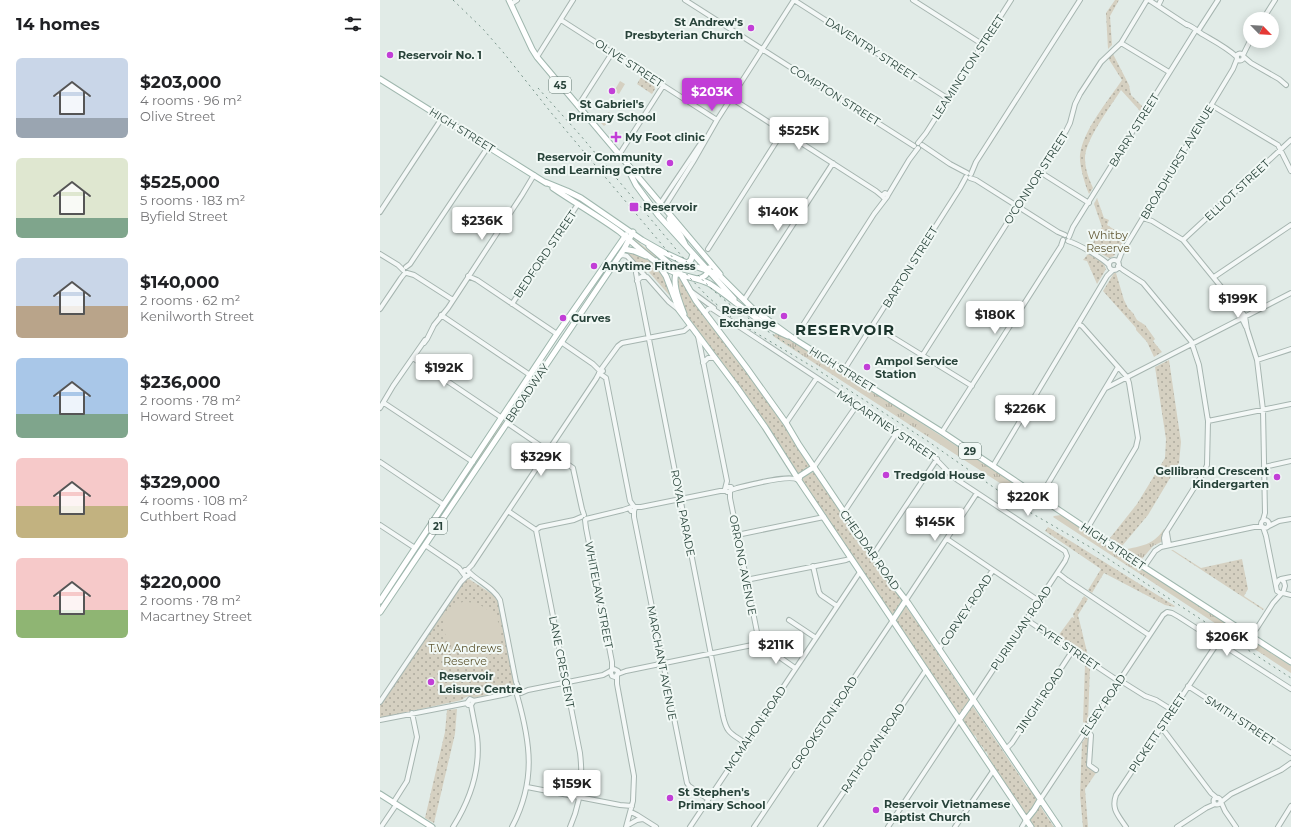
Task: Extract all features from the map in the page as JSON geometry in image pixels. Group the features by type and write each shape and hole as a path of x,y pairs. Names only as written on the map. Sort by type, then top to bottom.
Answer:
{"main road":[{"name":"45","path":"510,2 536,55 619,155 657,213 687,248 742,307"},
{"name":"HIGH STREET","path":"380,79 544,182 568,194 632,232 678,273"},
{"name":"45","path":"635,178 664,208 723,278"},
{"name":"HIGH STREET","path":"568,194 578,204 627,238 667,269 710,284 778,332 794,339"},
{"path":"657,213 660,204"},
{"path":"657,213 664,208"},
{"path":"671,216 669,219 670,221 681,236 687,248"},
{"name":"BROADWAY","path":"380,601 462,480 556,336 601,271 632,232"},
{"name":"BROADWAY","path":"380,612 624,249 627,238"},
{"name":"HIGH STREET","path":"642,240 688,264 717,273 759,314 794,339 942,432 1144,567 1291,662"},
{"path":"624,249 636,251 655,260"},
{"path":"678,273 692,259 693,254"},
{"path":"689,289 690,281 696,278 704,277 708,270 706,259"},
{"name":"CHEDDAR ROAD","path":"655,260 666,275 675,303 679,310 715,358 793,470 1031,827"},
{"path":"601,271 606,275"},
{"name":"CHEDDAR ROAD","path":"685,318 676,287 675,279 678,273 696,301 751,373 786,423 887,576 906,600 1059,827"},
{"path":"556,336 562,340"},
{"path":"516,398 522,401"},
{"path":"799,480 800,476 814,467"},
{"path":"462,480 468,481"},
{"path":"394,581 400,582"},
{"path":"893,620 906,600"},
{"path":"959,720 973,700"},
{"path":"380,794 414,817 432,827"},
{"path":"1026,820 1040,800"},
{"path":"414,817 427,827"}],"street":[{"path":"510,2 517,0"},
{"path":"536,55 543,47 574,0"},
{"name":"COMPTON STREET","path":"685,0 906,141 933,153 968,175"},
{"path":"664,208 717,120 794,0"},
{"name":"DAVENTRY STREET","path":"794,0 947,98"},
{"path":"913,0 982,44"},
{"name":"LEAMINGTON STREET","path":"794,339 1011,0"},
{"name":"BARTON STREET","path":"844,370 1080,0"},
{"path":"1148,0 1192,29 1197,30 1278,81 1289,85"},
{"name":"O'CONNOR STREET","path":"922,356 1070,123 1075,104 1080,94 1101,62 1121,42 1148,0"},
{"path":"1158,6 1161,0"},
{"name":"BARRY STREET","path":"942,432 1072,230 1169,72 1218,0"},
{"path":"1267,12 1275,0"},
{"name":"OLIVE STREET","path":"561,20 717,120"},
{"path":"1121,42 1169,72"},
{"name":"BROADHURST AVENUE","path":"993,466 1246,48"},
{"path":"578,106 612,52"},
{"path":"619,155 663,86"},
{"path":"731,98 885,196"},
{"path":"1211,105 1278,145 1291,171"},
{"path":"380,212 442,118"},
{"path":"708,249 783,131"},
{"path":"660,204 695,151 708,135"},
{"name":"ELLIOT STREET","path":"1183,240 1291,140"},
{"path":"380,309 488,147"},
{"path":"744,300 832,162"},
{"path":"1040,172 1089,203"},
{"path":"968,175 1074,243 1123,270 1143,283 1192,343 1199,365 1208,421 1207,465 1167,530 1167,546"},
{"path":"380,408 396,382 424,343 430,330 441,316 444,309 452,301 535,176"},
{"name":"BEDFORD STREET","path":"512,304 578,204"},
{"path":"1144,216 1183,240 1214,277 1244,317 1257,360 1263,410 1265,524 1277,591 1273,603"},
{"path":"1214,277 1291,225"},
{"path":"380,254 398,266 406,269 452,301"},
{"name":"CHEDDAR ROAD","path":"619,256 627,256 669,302 679,310"},
{"name":"ROYAL PARADE","path":"636,273 726,728 728,732 745,743"},
{"path":"469,275 556,336"},
{"path":"637,281 641,277 646,277"},
{"name":"MACARTNEY STREET","path":"689,289 720,314 816,379 930,452 952,476 1064,550 1066,554"},
{"path":"1106,388 1291,293"},
{"path":"705,313 707,309 710,308 720,314"},
{"path":"441,316 530,375"},
{"path":"1078,324 1082,326 1127,377 1130,387 1138,443 1087,528"},
{"path":"873,325 972,386"},
{"path":"380,702 618,346 622,343 684,331 690,326"},
{"name":"ORRONG AVENUE","path":"698,336 746,580 759,637 758,645"},
{"path":"562,340 594,364 606,378 632,509"},
{"path":"1257,360 1291,350"},
{"path":"413,358 502,418"},
{"path":"703,363 708,358 715,358"},
{"path":"1040,497 1118,367"},
{"path":"786,423 816,379"},
{"path":"384,402 473,462"},
{"path":"814,467 857,404"},
{"path":"1208,421 1291,404"},
{"name":"WHITELAW STREET","path":"507,423 573,468 615,673 634,776 631,811 627,826"},
{"path":"844,512 898,431"},
{"path":"873,555 937,459"},
{"path":"1264,467 1291,461"},
{"path":"380,462 444,505"},
{"path":"783,479 792,475 793,470"},
{"path":"508,511 536,530 540,526 728,489 783,479 793,478 799,480"},
{"path":"906,600 977,493"},
{"name":"MARCHANT AVENUE","path":"632,509 687,783 708,799"},
{"path":"737,535 824,517"},
{"path":"1144,567 1154,551 1167,546 1291,519"},
{"path":"380,525 415,548"},
{"name":"LANE CRESCENT","path":"536,530 580,753 582,770 580,797 570,827"},
{"path":"946,539 1039,601"},
{"path":"426,545 493,590 500,600 529,749 527,787 520,810 512,827"},
{"name":"PURINUAN ROAD","path":"973,700 1066,560 1066,554"},
{"path":"746,580 851,558"},
{"path":"813,566 821,596 837,606"},
{"path":"1273,569 1281,579 1284,589 1291,594"},
{"name":"CORVEY ROAD","path":"939,649 993,570"},
{"name":"MCMAHON ROAD","path":"690,827 860,572"},
{"path":"1057,574 1150,635"},
{"path":"1276,585 1281,579 1291,577"},
{"path":"1251,637 1291,577"},
{"path":"1277,591 1284,589"},
{"name":"ELSEY ROAD","path":"1040,800 1163,615 1167,612 1176,614 1218,642"},
{"path":"789,620 816,638"},
{"name":"CROOKSTON ROAD","path":"754,827 893,620"},
{"name":"FYFE STREET","path":"1027,620 1119,681 1172,710"},
{"path":"1218,642 1291,689"},
{"name":"PICKETT STREET","path":"1126,827 1114,810 1116,795 1218,642"},
{"path":"380,720 758,645 795,668"},
{"name":"JINGHI ROAD","path":"1006,749 1012,743 1073,650"},
{"name":"RATHCOWN ROAD","path":"820,827 926,670"},
{"name":"SMITH STREET","path":"1188,686 1291,753"},
{"path":"453,827 464,809 472,790 476,769 478,749 477,736 470,703"},
{"path":"381,827 407,781 417,737 412,713"},
{"path":"888,827 959,720"},
{"path":"1160,728 1165,732 1236,827"},
{"path":"1086,730 1091,734 1089,765 1096,770"},
{"path":"1177,827 1217,801 1291,765"},
{"path":"955,827 993,771"},
{"path":"527,787 620,805 656,827"},
{"path":"1278,827 1291,806"},
{"path":"627,826 636,820 644,819"},
{"path":"1022,827 1026,820"}],"green space":[{"path":"1115,0 1119,0 1110,16 1112,45 1108,49 1106,13"},
{"path":"1113,54 1129,85 1131,95 1143,107 1140,111 1121,90 1099,123 1089,142 1085,158 1086,170 1093,188 1089,194 1080,164 1080,155 1082,145 1091,126 1103,106 1122,80 1108,58"},
{"path":"641,77 654,86 655,89 652,94 637,84"},
{"path":"620,81 625,84 619,94 614,91"},
{"path":"609,112 614,118 604,126 599,121"},
{"name":"Whitby Reserve","path":"1097,198 1104,218 1109,220 1107,225 1126,237 1114,256 1109,258 1090,248 1102,227 1094,204"},
{"path":"633,238 661,260 659,261 632,240"},
{"path":"626,251 644,257 656,265 664,277 670,296 648,271 646,273 631,257 624,253"},
{"path":"1088,254 1103,262 1106,269 1097,284 1087,261 1083,260"},
{"path":"1114,273 1116,273 1128,308 1137,320 1145,325 1155,339 1153,341 1162,352 1154,357 1147,342 1103,291"},
{"path":"678,276 761,391 811,466 801,473 797,473 688,318 678,292"},
{"path":"775,334 780,334 833,366 1026,491 1023,498 791,348 773,336"},
{"path":"1169,360 1181,442 1179,463 1148,515 1122,546 1110,538 1137,504 1165,458 1166,439 1155,367"},
{"path":"509,417 466,479 464,478 502,423"},
{"path":"815,471 903,600 893,615 800,478"},
{"path":"456,495 399,579 397,580 448,504"},
{"path":"1061,515 1291,666 1291,673 1053,517"},
{"path":"1048,527 1175,606 1165,605 1104,573 1092,593 1088,590 1101,569 1045,531"},
{"path":"1164,529 1166,530 1163,541 1153,546 1142,559 1127,549 1139,547 1153,541"},
{"path":"1171,550 1201,568 1242,559 1248,589 1244,596 1264,609 1263,610"},
{"name":"T.W. Andrews Reserve","path":"469,579 495,596 499,603 514,686 510,690 473,698 469,696 462,700 380,718 380,704 465,580"},
{"path":"1084,596 1088,599 1078,615 1088,656 1058,636 1072,617 1074,618 1073,614"},
{"path":"463,602 481,605 495,617 499,623 501,628 500,640 496,648 488,654 476,657 464,654 454,647 447,638 443,627 444,617 450,608"},
{"path":"905,605 908,606 907,608 926,635 928,635 929,640 940,654 939,656 948,669 952,671 951,673 960,687 963,687 970,700 961,714 958,715 895,621"},
{"path":"1085,664 1090,667 1088,721 1086,724 1083,722"},
{"path":"972,705 1027,787 1029,787 1035,795 1036,803 1028,814 1025,815 988,759 986,751 984,754 984,749 981,745 980,748 976,742 977,739 975,735 973,738 962,721"},
{"path":"457,709 455,734 434,823 425,818 445,732 447,710"},
{"path":"1088,734 1087,764 1096,773 1085,789 1088,827 1083,827 1080,795 1082,743"},
{"path":"1040,804 1054,827 1033,827 1029,821"}],"railway":[{"path":"453,0 483,29 503,52 553,115 690,278 708,297 736,321 818,370 929,442 1026,510 1090,547 1291,678"},
{"path":"538,88 581,136 696,273 720,297 733,307 801,353"}],"place":[{"name":"St Andrew's Presbyterian Church","path":"751,28"},
{"name":"Reservoir No. 1","path":"390,55"},
{"name":"St Gabriel's Primary School","path":"612,91"},
{"name":"My Foot clinic","path":"616,137"},
{"name":"Reservoir Community and Learning Centre","path":"670,163"},
{"name":"Reservoir","path":"634,207"},
{"name":"Anytime Fitness","path":"594,266"},
{"name":"Reservoir Exchange","path":"784,316"},
{"name":"Curves","path":"563,318"},
{"name":"Ampol Service Station","path":"867,367"},
{"name":"Tredgold House","path":"886,475"},
{"name":"Gellibrand Crescent Kindergarten","path":"1277,477"},
{"name":"Reservoir Leisure Centre","path":"431,682"},
{"name":"St Stephen's Primary School","path":"670,798"},
{"name":"Reservoir Vietnamese Baptist Church","path":"876,810"}],"district":[{"name":"RESERVOIR","path":"845,329"}]}
